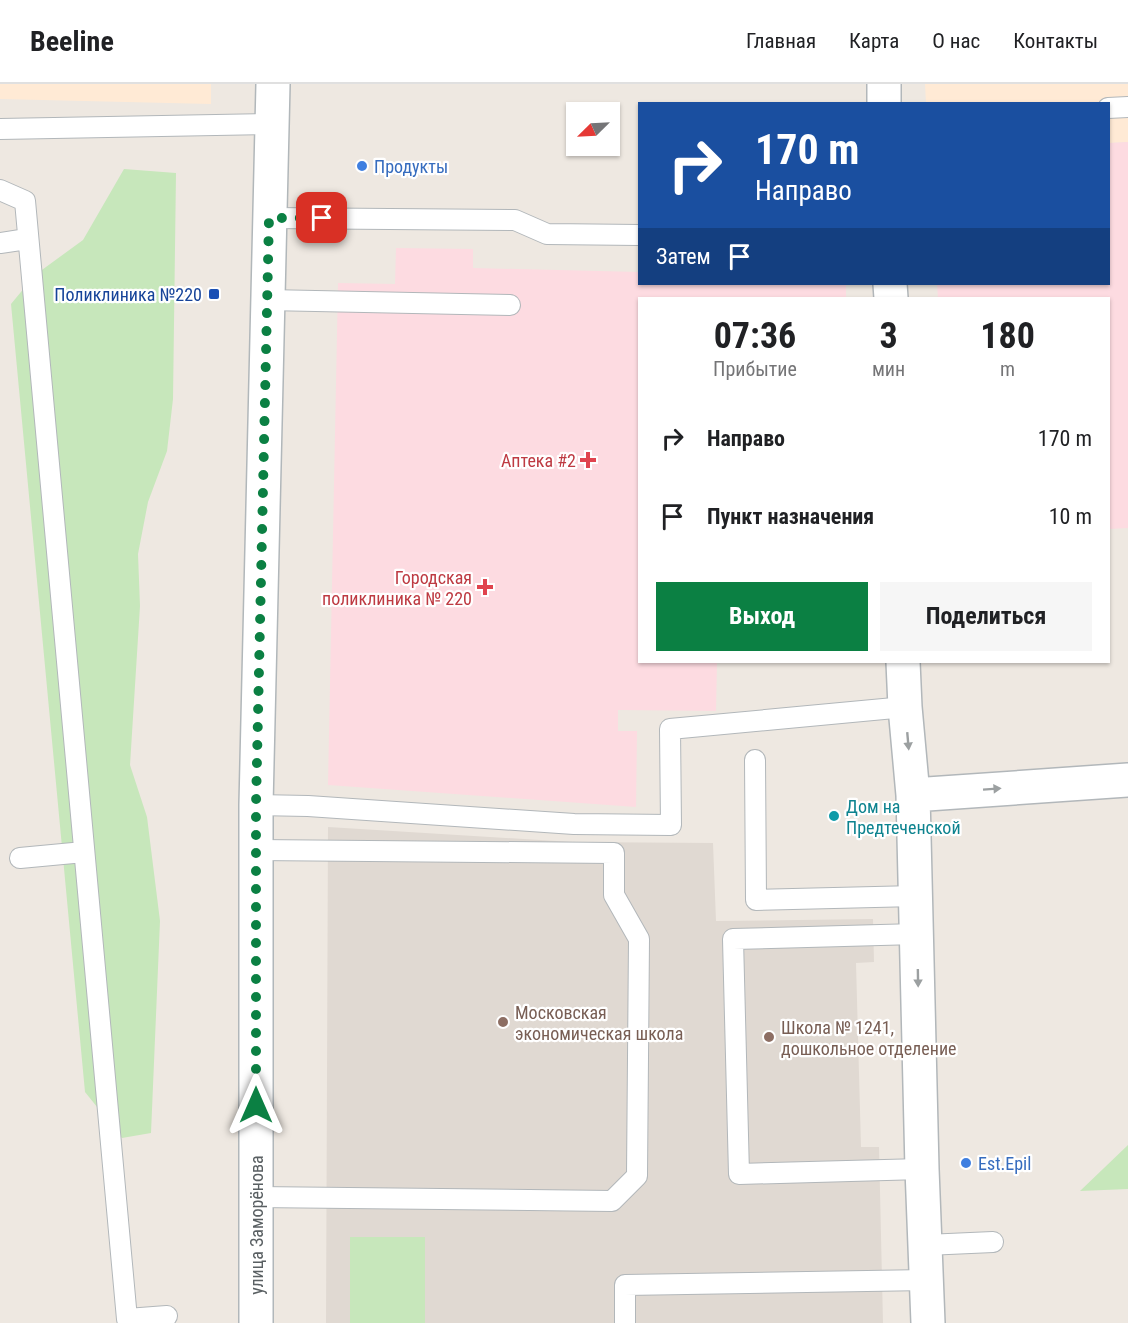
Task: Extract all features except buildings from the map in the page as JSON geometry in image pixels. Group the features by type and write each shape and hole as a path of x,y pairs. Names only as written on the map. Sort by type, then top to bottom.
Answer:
{"street":[{"name":"улица Заморёнова","path":"256,1323 256,805 273,84"},
{"path":"884,84 884,102"},
{"path":"903,663 913,795 928,1323"},
{"path":"913,795 1128,780"}],"lane":[{"path":"1110,108 1128,107"},
{"path":"0,129 272,124"},
{"path":"0,190 25,201 127,1319 167,1316"},
{"path":"269,218 515,220 547,234 638,235"},
{"path":"0,243 27,239"},
{"path":"267,300 510,305"},
{"path":"256,805 308,806 574,824 671,825 670,729 905,707"},
{"path":"755,760 756,900 916,896"},
{"path":"256,850 614,853 614,895 639,939 637,1176 612,1200 256,1197"},
{"path":"20,858 84,852"},
{"path":"917,934 733,939 739,1174 922,1169"},
{"path":"926,1245 993,1242"},
{"path":"625,1323 625,1285 927,1280"}],"shaded area":[{"path":"0,84 211,84 211,104 0,99"},
{"path":"925,84 1128,84 1128,142 1110,143 1110,102 926,102"},
{"path":"1128,142 1128,528 1110,529 1110,297 938,297 937,285 1110,285 1110,143"},
{"name":"Городская поликлиника № 220","path":"396,248 473,249 473,268 638,272 638,285 846,285 846,297 638,297 638,663 717,663 716,711 618,710 618,731 637,731 636,807 328,785 338,283 395,284"},
{"path":"328,827 572,842 713,843 716,921 873,919 874,962 856,963 861,1147 879,1147 883,1323 326,1323"}],"green space":[{"path":"124,169 176,173 173,399 167,451 148,502 138,554 140,606 130,765 147,817 160,921 151,1133 122,1138 85,1092 11,304 35,275 83,240"},
{"path":"1128,1145 1128,1189 1080,1191"},
{"path":"350,1237 425,1237 425,1323 350,1323"}],"place":[{"name":"Продукты","path":"362,166"},
{"name":"Поликлиника №220","path":"214,294"},
{"name":"Аптека #2","path":"588,460"},
{"name":"Городская поликлиника № 220","path":"485,587"},
{"name":"Дом на Предтеченской","path":"834,816"},
{"name":"Московская экономическая школа","path":"503,1022"},
{"name":"Школа № 1241, дошкольное отделение","path":"769,1037"},
{"name":"Est.Epil","path":"966,1163"}],"route":[{"path":"256,1105 256,805 269,218 322,218"}]}
